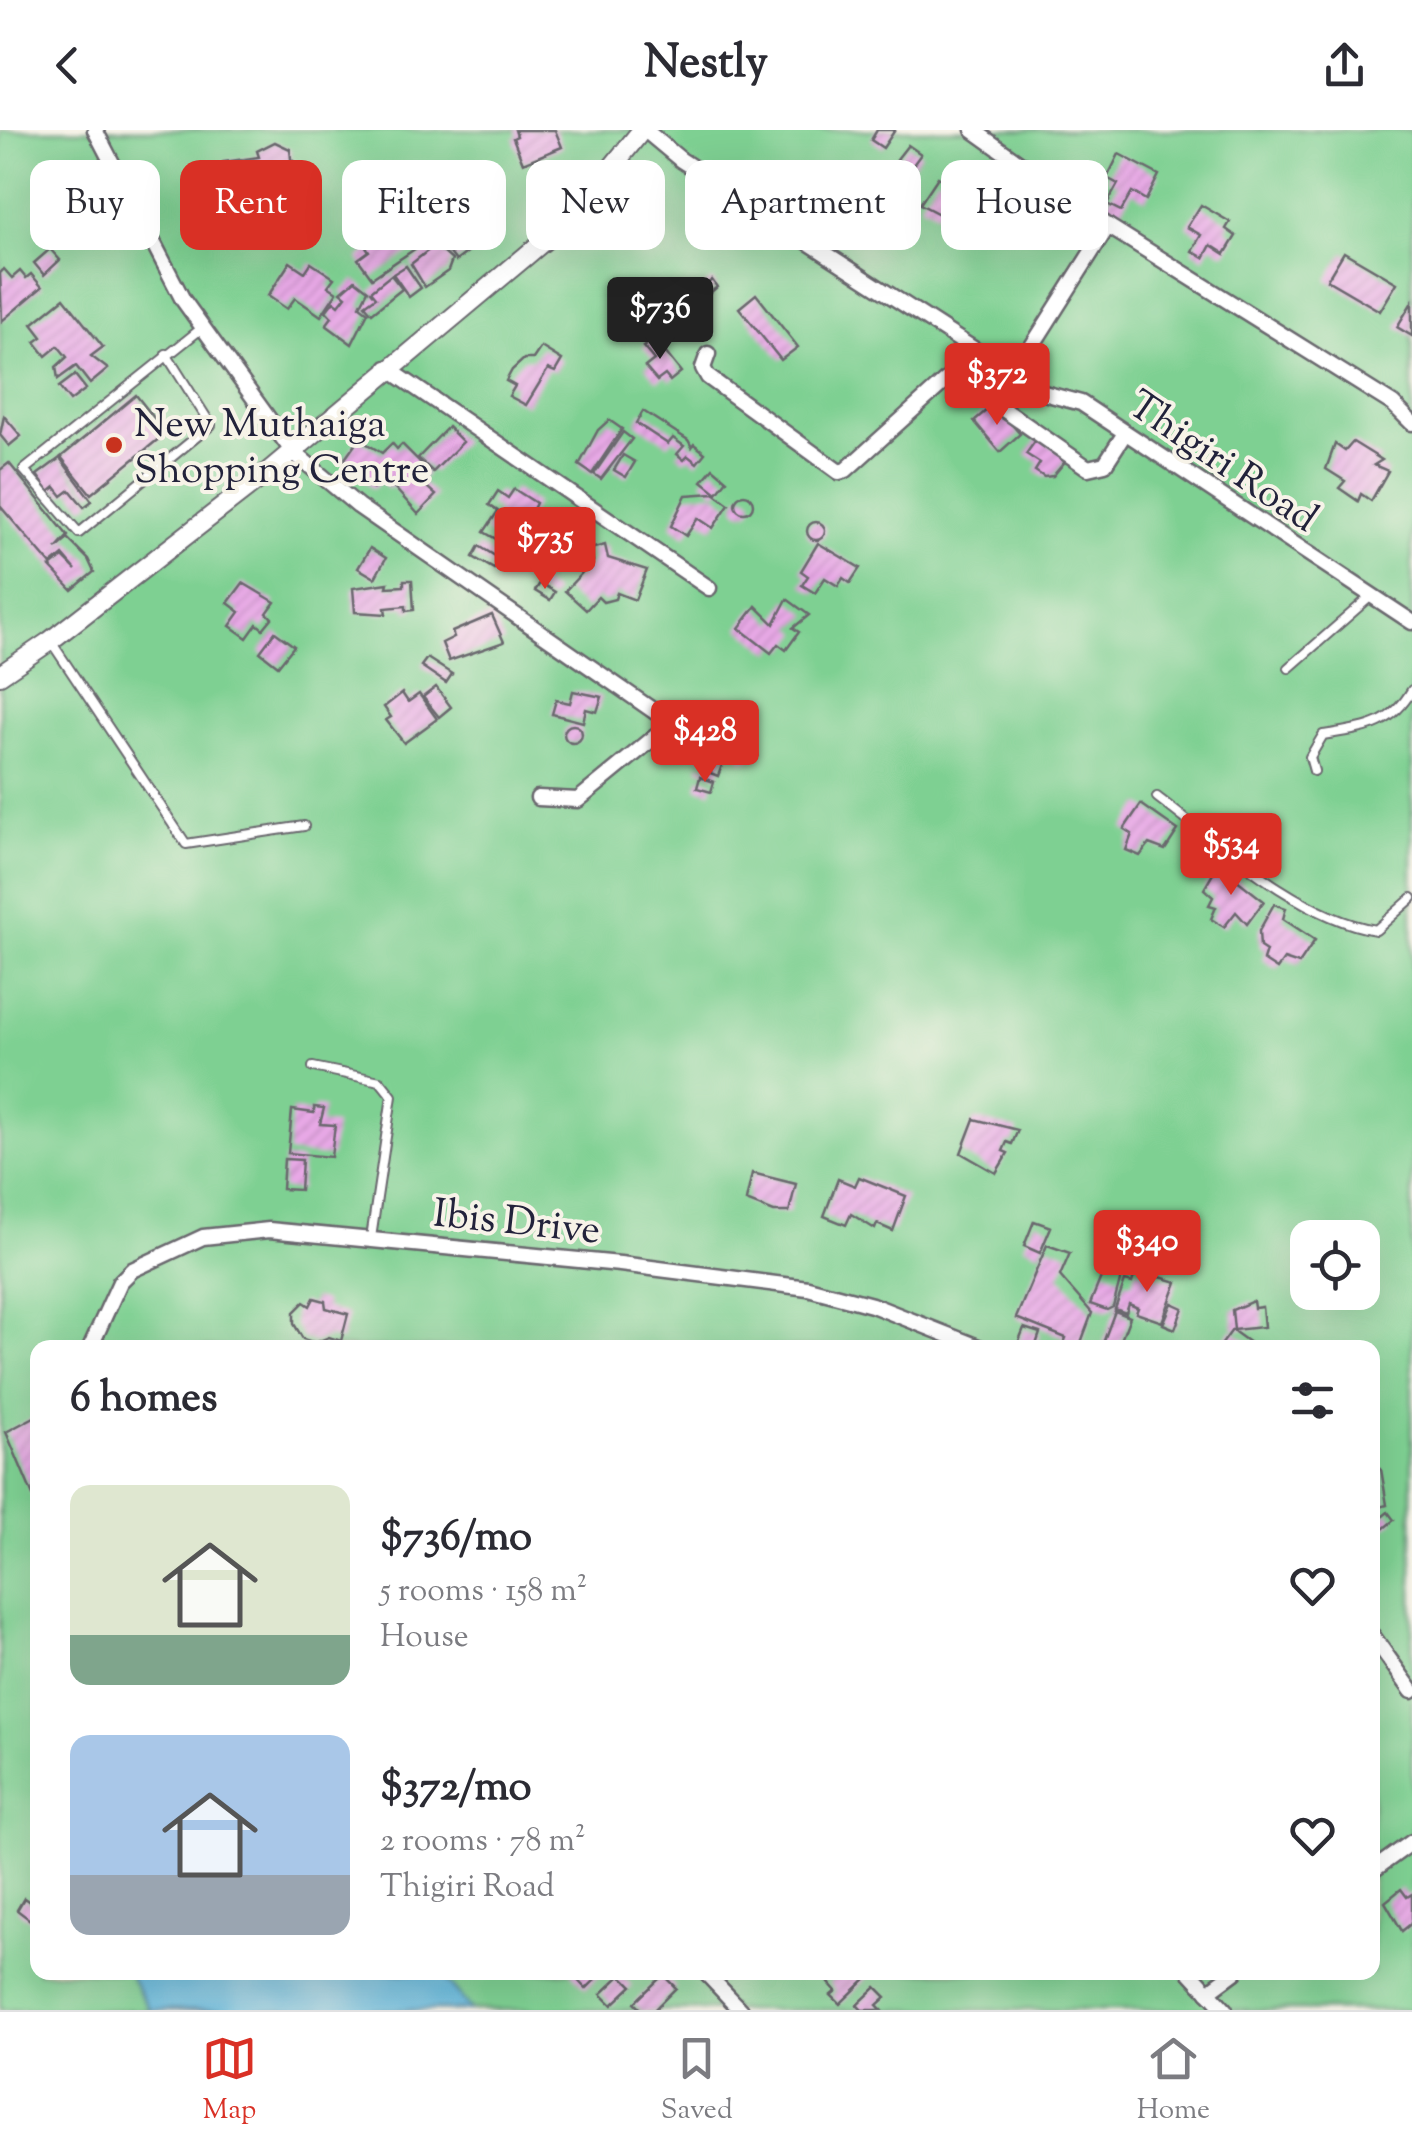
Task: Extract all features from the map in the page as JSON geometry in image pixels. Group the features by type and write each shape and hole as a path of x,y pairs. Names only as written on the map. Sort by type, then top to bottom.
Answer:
{"street":[{"path":"95,130 202,328 292,451 358,506 660,716 662,732 578,800 538,798"},
{"path":"0,675 50,641 292,451 572,216 644,130"},
{"name":"Thigiri Road","path":"644,130 681,160 1016,372 1040,392 1081,403 1412,622"},
{"path":"973,130 1015,160"},
{"path":"1108,226 1393,404 1412,423"},
{"path":"1016,372 1093,250"},
{"path":"708,354 703,368 708,377 840,472 946,380 957,378 1088,468 1105,464 1125,433"},
{"path":"388,368 709,588"},
{"name":"Ibis Drive","path":"94,1340 120,1282 132,1270 203,1237 269,1230 808,1288 872,1305 960,1340"},
{"path":"1380,1646 1412,1690"},
{"path":"1380,1865 1412,1842"},
{"path":"713,1980 741,2010"},
{"path":"1197,1980 1225,2010"},
{"path":"1208,1992 1224,1980"}],"lane":[{"path":"166,354 211,425 79,533 24,470 166,354 202,328"},
{"path":"1289,668 1370,597"},
{"path":"50,641 186,844 304,826"},
{"path":"1314,771 1310,757 1323,736 1386,721 1400,710 1412,690"},
{"path":"1157,796 1268,882 1352,926 1376,930 1412,898"},
{"path":"313,1067 380,1081 392,1096 371,1238"}],"green space":[{"path":"0,130 1412,130 1412,2010 0,2010"}],"water":[{"path":"132,1980 447,1980 471,2010 150,2010"}],"building":[{"path":"515,130 555,130 562,147 523,163 513,138 517,136"},
{"path":"877,130 895,130 883,148 871,140"},
{"path":"275,142 290,149 292,160 237,160 259,157 257,151"},
{"path":"908,145 921,154 917,160 897,159"},
{"path":"1119,154 1159,175 1146,200 1132,192 1121,211 1108,204 1118,184 1108,176"},
{"path":"938,177 941,179 941,215 921,202"},
{"path":"1201,205 1230,222 1226,229 1236,236 1225,254 1211,245 1204,258 1192,251 1201,235 1187,227"},
{"path":"49,250 60,260 44,275 34,263"},
{"path":"413,250 372,278 358,259 369,251"},
{"path":"429,250 441,250 452,260 448,271 425,287 411,264"},
{"path":"447,250 470,250 456,261"},
{"path":"1344,252 1397,283 1380,311 1327,280"},
{"path":"290,262 305,272 311,263 334,278 328,286 337,292 321,316 295,298 287,309 268,296"},
{"path":"406,266 421,288 409,297 393,274"},
{"path":"4,269 12,278 20,271 26,278 31,274 42,287 2,321 0,273"},
{"path":"391,275 402,289 372,313 365,305 376,297 371,291"},
{"path":"355,280 368,290 360,306 368,312 352,344 326,325 332,317 326,311 334,301 339,305 346,296 341,292"},
{"path":"712,280 717,287 703,299 697,292"},
{"path":"756,294 798,347 781,360 739,308"},
{"path":"64,298 103,347 91,356 108,369 90,384 76,366 58,379 56,367 67,357 58,346 46,356 35,342 42,337 32,324"},
{"path":"1412,302 1412,336 1397,327"},
{"path":"654,338 681,372 670,381 665,375 657,381 645,367 654,360 643,347"},
{"path":"541,347 562,360 555,372 548,369 526,405 509,396 515,386 506,381 512,370 524,359 533,359"},
{"path":"75,375 86,389 70,401 59,387"},
{"name":"New Muthaiga Shopping Centre","path":"136,395 166,433 91,494 61,457"},
{"path":"994,404 1020,434 1000,452 974,421"},
{"path":"643,411 705,453 697,463 677,454 684,446 673,438 668,444 636,423"},
{"path":"4,416 21,436 9,446 0,435"},
{"path":"609,420 622,429 592,474 579,465 598,430"},
{"path":"448,427 463,442 433,472 418,458"},
{"path":"623,432 632,439 601,479 594,474"},
{"path":"1038,437 1068,458 1053,476 1044,477 1035,471 1040,463 1026,454"},
{"path":"359,439 382,453 392,443 397,449 402,444 423,465 427,474 420,481 436,495 418,514 392,485 389,489 381,482 373,489 344,460"},
{"path":"1353,442 1382,460 1374,465 1388,471 1371,501 1361,494 1358,501 1339,488 1345,481 1326,469 1335,444 1345,451"},
{"path":"623,455 635,462 626,477 614,470"},
{"path":"60,458 92,501 84,507 70,490 62,496 55,487 49,492 37,475"},
{"path":"9,463 68,536 56,549 68,539 88,559 94,572 72,590 50,567 63,557 76,570 63,555 51,565 0,506 0,470"},
{"path":"713,468 727,480 717,493 702,481"},
{"path":"514,489 536,503 524,528 521,525 515,534 520,537 512,548 484,532 498,511 489,505 498,491 508,498"},
{"path":"714,493 729,504 713,528 698,518 686,536 671,526 686,495"},
{"path":"744,495 753,504 744,513 735,504"},
{"path":"538,515 548,522 538,536 529,530"},
{"path":"816,522 825,531 816,540 807,531"},
{"path":"818,543 860,568 850,583 843,578 838,586 825,578 815,593 802,585 808,576 801,571"},
{"path":"605,545 608,558 647,570 635,600 617,593 615,599 603,602 598,597 586,610 565,591 593,561 590,549"},
{"path":"479,546 500,559 494,569 473,557"},
{"path":"370,548 386,558 375,578 358,568"},
{"path":"404,580 412,580 414,610 406,611 406,606 385,608 386,614 355,612 353,588 388,583 387,587 404,586"},
{"path":"243,583 275,602 267,613 272,618 263,629 257,624 247,638 230,626 240,612 228,603"},
{"path":"540,583 555,592 550,600 535,591"},
{"path":"787,599 809,615 793,628 799,632 786,650 778,644 771,653 739,628 756,606 774,624"},
{"path":"492,615 504,642 449,661 442,643 454,637 452,632"},
{"path":"275,632 294,646 278,666 260,652"},
{"path":"427,658 452,674 446,683 421,666"},
{"path":"436,687 451,707 439,717 423,697"},
{"path":"573,691 602,697 597,712 586,709 583,722 552,714 556,700 570,703"},
{"path":"402,693 408,702 419,694 437,719 404,743 386,720 391,717 384,707"},
{"path":"573,725 582,734 573,743 564,734"},
{"path":"698,736 729,747 718,776 698,768 700,764 708,767 710,760 691,753"},
{"path":"754,743 758,756 742,761 740,753 747,752 745,745"},
{"path":"700,777 714,782 711,792 697,788"},
{"path":"1141,804 1178,830 1165,850 1149,844 1140,856 1126,850 1132,834 1124,829"},
{"path":"1218,865 1264,901 1247,924 1236,912 1224,927 1211,919 1216,907 1209,905 1213,897 1204,889"},
{"path":"1274,904 1286,908 1283,919 1315,940 1299,964 1284,959 1277,969 1263,960 1266,951 1260,947 1259,931"},
{"path":"314,1107 324,1108 320,1124 335,1125 331,1157 288,1153 292,1110 314,1113"},
{"path":"974,1119 1018,1130 1012,1144 1007,1142 1003,1151 1008,1153 996,1173 961,1153"},
{"path":"284,1159 302,1160 300,1190 282,1189"},
{"path":"752,1173 796,1184 789,1212 774,1212 746,1201"},
{"path":"859,1177 906,1196 893,1231 877,1224 875,1229 851,1214 846,1225 824,1216 838,1179 855,1186"},
{"path":"1034,1221 1051,1227 1040,1253 1024,1246"},
{"path":"1047,1245 1070,1253 1060,1276 1092,1313 1082,1340 1065,1340 1016,1318"},
{"path":"1104,1270 1121,1277 1113,1307 1107,1310 1090,1304"},
{"path":"1136,1270 1177,1282 1162,1322 1136,1313 1138,1308 1129,1304 1126,1313 1115,1309 1125,1281 1132,1283"},
{"path":"314,1298 325,1301 326,1308 348,1314 341,1340 303,1339 294,1324 294,1312 304,1302 310,1306"},
{"path":"1253,1301 1254,1308 1262,1307 1264,1327 1234,1330 1232,1310"},
{"path":"1172,1303 1183,1308 1175,1329 1163,1324"},
{"path":"1115,1311 1130,1317 1121,1340 1104,1340"},
{"path":"1024,1328 1040,1333 1038,1340 1019,1340"},
{"path":"1232,1330 1246,1340 1225,1340"},
{"path":"30,1419 30,1489 6,1432"},
{"path":"1380,1469 1387,1505 1380,1507"},
{"path":"1388,1512 1394,1520 1380,1531 1380,1518"},
{"path":"1401,1889 1407,1897 1412,1894 1412,1923 1402,1931 1385,1902"},
{"path":"24,1898 30,1902 30,1920 17,1910"},
{"path":"578,1980 595,1980 586,1989"},
{"path":"616,1980 626,1980 632,1986 612,2005 601,1994"},
{"path":"658,1980 668,1980 676,1988 654,2010 641,2010 634,2003"},
{"path":"865,1980 840,2004 831,1995 836,1991 829,1983"},
{"path":"876,1987 886,1997 877,2005 882,2010 862,2010 857,2005"}],"place":[{"name":"New Muthaiga Shopping Centre","path":"114,445"}]}
